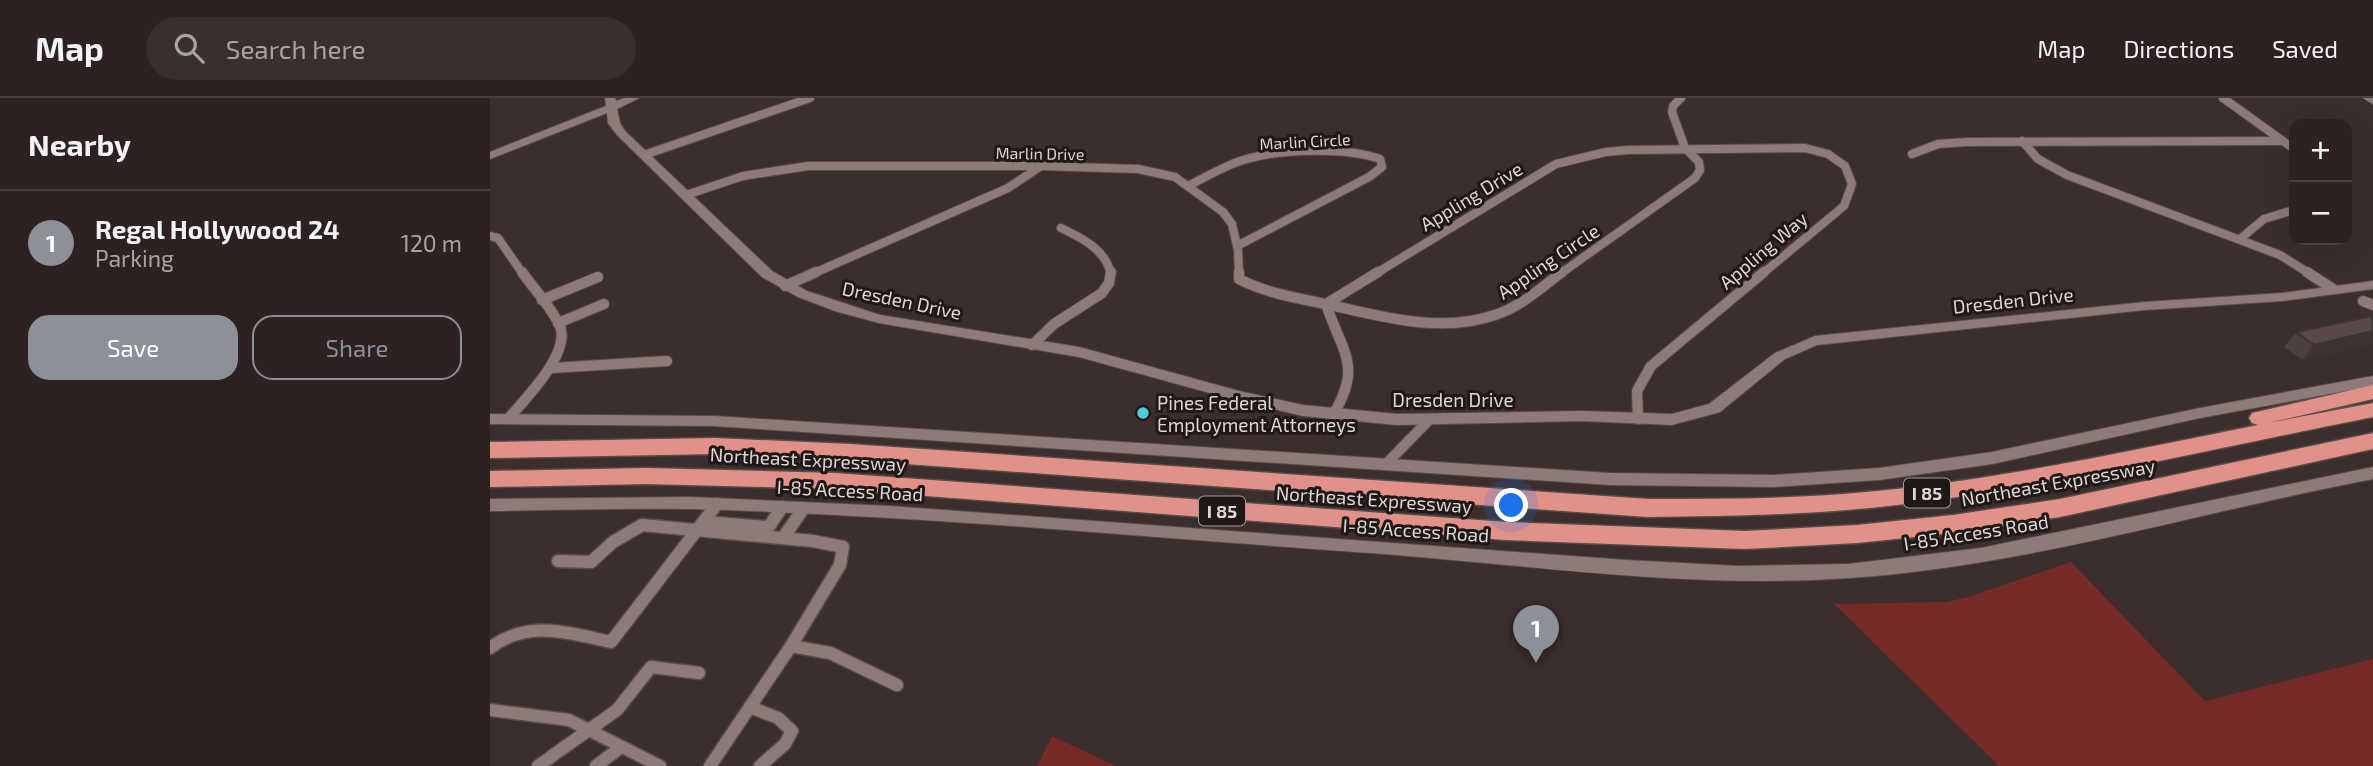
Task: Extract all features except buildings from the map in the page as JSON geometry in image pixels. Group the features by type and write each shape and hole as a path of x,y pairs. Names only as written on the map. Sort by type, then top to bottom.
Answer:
{"highway":[{"path":"2236,435 2262,416 2373,392"},
{"name":"Northeast Expressway","path":"492,449 715,446 836,451 1648,508 1726,508 1808,506 1986,485 2373,410"},
{"name":"Northeast Expressway","path":"490,479 647,476 835,481 1478,529 1734,540 1857,534 2060,508 2373,441"},
{"path":"2324,451 2373,454"}],"main road":[{"path":"490,156 611,102 634,98"},
{"path":"2368,98 2373,101"},
{"name":"Dresden Drive","path":"611,102 614,124 767,274 785,286 852,312 891,322 1076,351 1284,406 1333,415 1429,421 1590,416 1661,422 1705,414 1724,405 1779,356 1815,341 2145,306 2281,297 2373,285"},
{"path":"490,419 714,421 1385,465 1697,482 1865,475 1992,458 2200,413 2373,382"},
{"name":"I-85 Access Road","path":"490,505 717,504 782,507 1664,569 1774,573 1850,571 1961,560 2043,545 2311,484 2373,473"}],"street":[{"path":"644,155 810,98"},
{"path":"1681,98 1673,106 1672,112 1685,148"},
{"path":"2223,98 2289,146"},
{"path":"1912,154 1938,144 2022,141 2282,141"},
{"path":"2022,141 2038,159 2067,176 2240,239 2280,256 2333,289"},
{"name":"Appling Circle","path":"1326,304 1407,321 1436,324 1457,324 1497,316 1537,292 1684,188 1700,170 1699,162 1685,148"},
{"name":"Appling Drive","path":"1326,304 1556,164 1606,152 1767,148"},
{"name":"Appling Way","path":"1638,419 1634,398 1641,378 1651,366 1844,205 1851,196 1854,188 1851,176 1842,161 1832,154 1821,149 1767,148"},
{"name":"Marlin Circle","path":"1188,186 1234,163 1268,154 1358,152 1380,159 1382,167 1369,177 1237,246"},
{"path":"785,286 1008,188 1041,166"},
{"name":"Marlin Drive","path":"686,195 743,176 790,168 1041,166 1139,169 1175,177 1223,212 1232,224 1237,246 1239,279 1258,289 1326,304"},
{"path":"2240,239 2255,224 2274,214 2289,211"},
{"path":"1032,345 1054,324 1102,293 1107,287 1112,270 1107,259 1061,228"},
{"path":"490,236 498,239 542,300 558,323 561,337 551,368 508,419"},
{"path":"542,300 598,277"},
{"path":"558,323 604,304"},
{"path":"1326,304 1348,357 1352,374 1347,394 1333,415"},
{"path":"551,368 667,362"},
{"path":"1385,465 1429,421"},
{"path":"490,649 499,639 515,631 528,629 554,630 611,642 717,504"},
{"path":"765,532 782,507"},
{"path":"783,538 803,509"},
{"path":"558,561 591,562 613,542 642,525 702,526 765,532 783,538 843,547 840,565 791,646 710,766"},
{"path":"791,646 830,653 897,685"},
{"path":"538,766 593,730 617,710 651,667 699,673"},
{"path":"750,707 778,718 792,731 785,744 761,766"},
{"path":"490,710 500,714 557,718 593,730 660,766"},
{"path":"596,766 621,747"}],"shaded area":[{"path":"2071,562 2205,701 2373,659 2373,766 1999,766 1834,604 1946,602"},
{"path":"1052,736 1116,766 1037,766"}],"place":[{"name":"Pines Federal Employment Attorneys","path":"1143,413"},
{"name":"Regal Hollywood 24","path":"1536,663"}]}
